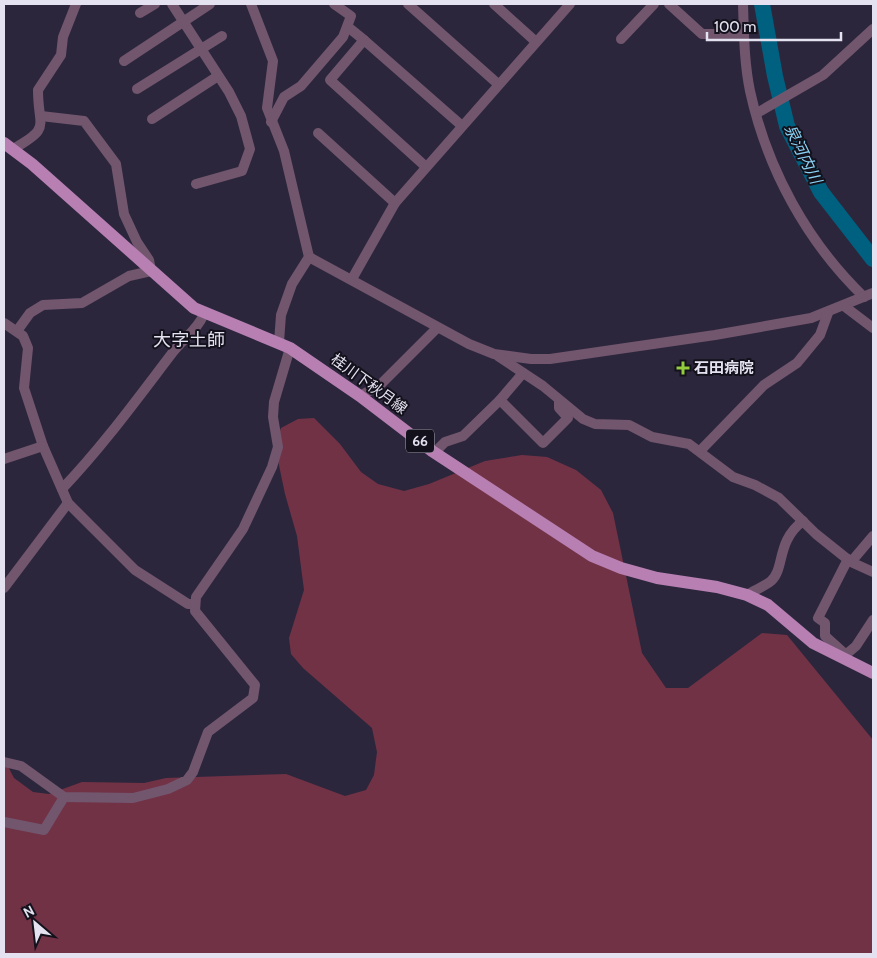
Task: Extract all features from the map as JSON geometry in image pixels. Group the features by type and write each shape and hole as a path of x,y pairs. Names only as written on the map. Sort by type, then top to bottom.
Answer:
{"main road":[{"name":"桂川下秋月線","path":"7,148 180,298 204,314 285,345 360,396 435,452 592,556 621,568 657,578 717,587 747,595 768,605 813,644 844,656 873,672"}],"street":[{"path":"7,148 35,137 42,125 38,90 61,55 63,37 76,4"},
{"path":"140,13 155,4"},
{"path":"172,4 202,49 241,116 250,149 242,171 196,184"},
{"path":"124,61 210,4"},
{"path":"4,762 22,766 58,795 64,797 133,798 179,785 193,772 208,732 253,698 255,685 195,611 194,604 196,597 243,529 272,467 278,448 273,417 274,402 285,345 281,315 292,284 309,257 284,151 271,122 267,100 273,61 252,4"},
{"path":"271,122 284,97 301,86 316,70 348,27 351,16 334,4"},
{"path":"408,4 498,84"},
{"path":"494,4 535,41"},
{"path":"352,279 394,203 535,41 570,4"},
{"path":"622,39 654,4"},
{"path":"669,4 702,34 744,34"},
{"path":"494,354 531,359 550,359 716,336 828,313 868,295 828,260 807,228 781,181 759,112 750,91 743,4"},
{"path":"348,27 461,125"},
{"path":"759,112 823,75 873,29"},
{"path":"138,89 222,36"},
{"path":"330,80 364,40"},
{"path":"316,70 330,80 425,166"},
{"path":"152,119 218,76"},
{"path":"17,331 30,313 43,305 82,303 129,276 151,271 149,260 137,242 124,214 116,164 84,122 52,115 41,116"},
{"path":"318,133 394,203"},
{"path":"309,257 352,279 437,328 494,354 559,399 583,420 594,424 629,425 652,437 680,441 700,451 733,476 779,498 803,521 850,560 873,572"},
{"path":"844,306 873,328"},
{"path":"700,451 764,385 797,363 820,335 828,313"},
{"path":"62,489 111,435 174,350 201,321 204,314"},
{"path":"4,323 23,336 28,348 24,388 43,446 68,503 135,570 188,604 194,604"},
{"path":"360,396 372,392 380,385 437,328"},
{"path":"435,452 445,442 463,436 500,400 523,373"},
{"path":"500,400 543,443 568,418 559,408 559,399"},
{"path":"4,459 43,446"},
{"path":"4,588 68,503"},
{"path":"747,595 771,581 776,574 784,544 792,530 803,521"},
{"path":"873,536 850,560 818,618 825,623 825,636 844,656 856,646 873,620"},
{"path":"4,822 44,830 64,797"}],"shaded area":[{"path":"314,418 340,444 361,472 378,484 404,491 429,484 485,461 522,455 547,457 576,470 601,490 613,513 642,653 666,688 688,688 762,633 787,635 873,740 873,954 4,954 4,759 14,778 33,792 49,794 82,782 144,783 166,778 286,774 345,796 366,790 374,775 377,752 372,728 303,668 291,654 289,638 304,590 297,536 285,494 275,446 281,428 298,419"}],"waterway":[{"name":"泉河内川","path":"762,4 775,76 787,126 821,192 873,259"}],"place":[{"name":"石田病院","path":"683,368"}],"district":[{"name":"大字土師","path":"189,340"}]}
